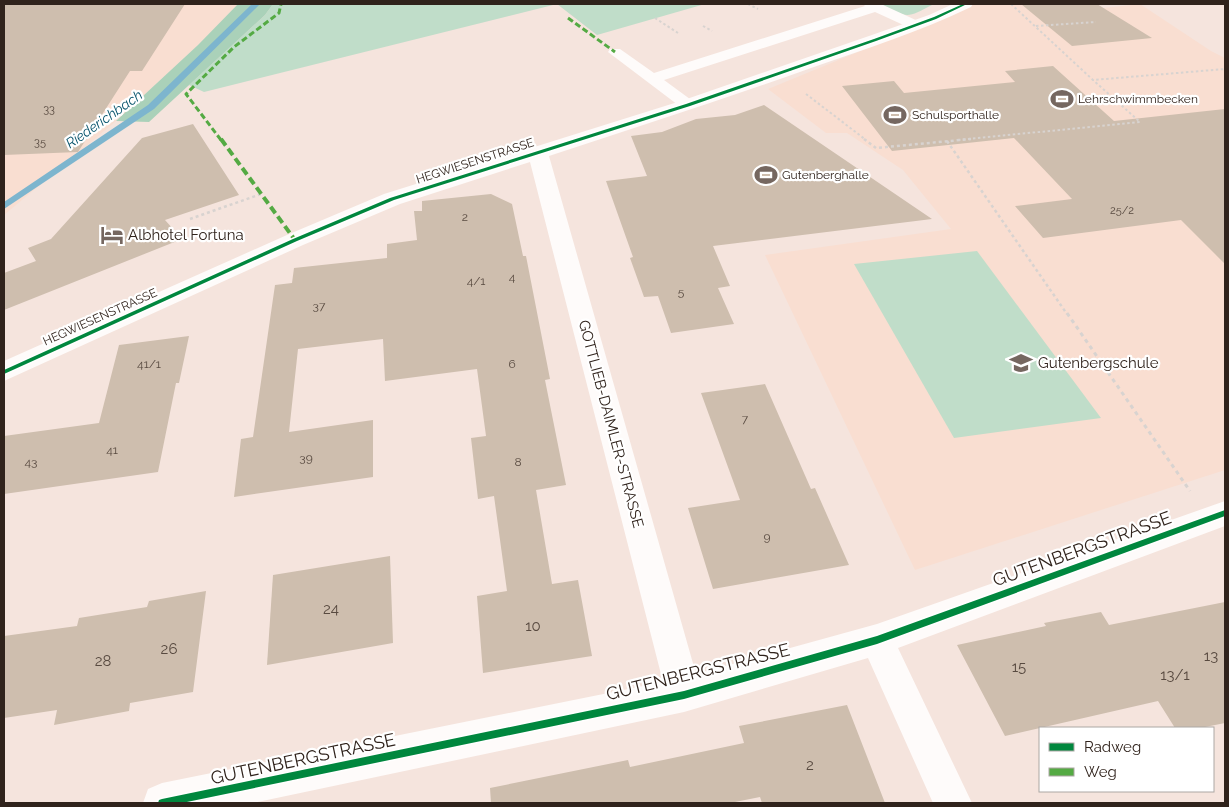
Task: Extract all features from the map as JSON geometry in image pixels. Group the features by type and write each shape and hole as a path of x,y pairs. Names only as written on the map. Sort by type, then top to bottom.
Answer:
{"street":[{"name":"HEGWIESENSTRASSE","path":"4,372 294,240 392,199 688,105 915,25 965,4"},
{"name":"GOTTLIEB-DAIMLER-STRASSE","path":"538,152 684,695"},
{"name":"GUTENBERGSTRASSE","path":"162,803 684,695 877,640 1217,515"},
{"path":"877,640 953,803"}],"lane":[{"path":"652,79 873,5 915,25"},
{"path":"615,52 688,105"}],"path":[{"path":"748,4 758,9"},
{"path":"800,89 876,148 1140,122 1011,4"},
{"path":"655,18 678,33"},
{"path":"1035,26 1096,22"},
{"path":"1093,80 1225,69"},
{"path":"947,141 1217,515"},
{"path":"190,219 261,194"}],"shaded area":[{"path":"4,4 238,4 198,45 116,121 4,215"},
{"name":"Gutenbergschule","path":"975,4 1059,4 1075,11 1140,4 1211,51 1225,58 1225,470 915,570 765,255 951,229 903,170 847,133 826,133 768,89"}],"green space":[{"path":"238,4 273,4 265,15 149,122 116,121 198,45"},
{"path":"273,4 557,4 204,92 189,85 265,15"},
{"path":"557,4 705,4 597,35"},
{"path":"880,4 934,4 907,15"},
{"path":"977,251 1101,418 954,438 854,264"}],"building":[{"path":"4,4 185,4 142,71 130,71 78,152 4,155"},
{"path":"1021,4 1097,4 1152,38 1072,46"},
{"path":"1053,66 1114,121 1225,109 1225,264 1181,220 1043,238 1015,206 1072,199 1014,138 892,151 842,86 894,81 904,93 1015,82 1005,71"},
{"name":"Gutenberghalle","path":"764,105 932,219 713,246 730,286 718,288 734,324 671,333 658,296 644,297 630,258 633,257 606,181 647,176 631,136 662,132 696,119 735,115"},
{"path":"193,124 239,195 165,220 182,239 4,310 4,273 36,261 28,248 51,239 142,138"},
{"path":"491,194 512,204 523,256 526,256 550,379 545,380 566,485 536,490 552,584 578,580 592,656 483,673 477,596 507,591 494,496 478,499 471,438 486,436 477,369 385,381 383,339 298,349 289,432 373,420 373,477 234,497 241,439 253,437 275,285 292,283 294,268 387,258 387,244 417,240 414,211 422,211 422,201"},
{"path":"189,336 179,383 176,383 158,472 4,494 4,436 99,423 119,345"},
{"path":"765,384 811,489 815,488 849,565 713,589 688,508 740,500 701,393"},
{"path":"390,556 393,643 267,665 273,575"},
{"path":"206,591 193,692 130,703 129,711 54,725 57,710 4,718 4,636 77,626 79,618 147,607 149,601"},
{"path":"1225,602 1225,723 1205,727 1174,727 1158,701 1005,736 957,645 1046,626 1044,623 1101,612 1109,625"},
{"path":"847,705 885,803 762,803 760,797 730,803 491,803 490,788 628,760 630,767 744,743 739,726"}],"waterway":[{"name":"Riederichbach","path":"4,206 151,107 256,4"}],"marked path":[{"path":"281,4 279,13 234,47 186,94 295,240"},
{"path":"568,18 615,52"}],"cycle path":[{"path":"4,372 295,240 392,199 688,105 875,40 935,18 965,4"},
{"path":"162,803 684,695 877,640 1225,513"}],"place":[{"name":"Lehrschwimmbecken","path":"1062,99"},
{"name":"Schulsporthalle","path":"895,115"},
{"name":"Gutenberghalle","path":"766,175"},
{"name":"Albhotel Fortuna","path":"112,235"},
{"name":"Gutenbergschule","path":"1021,363"}]}
